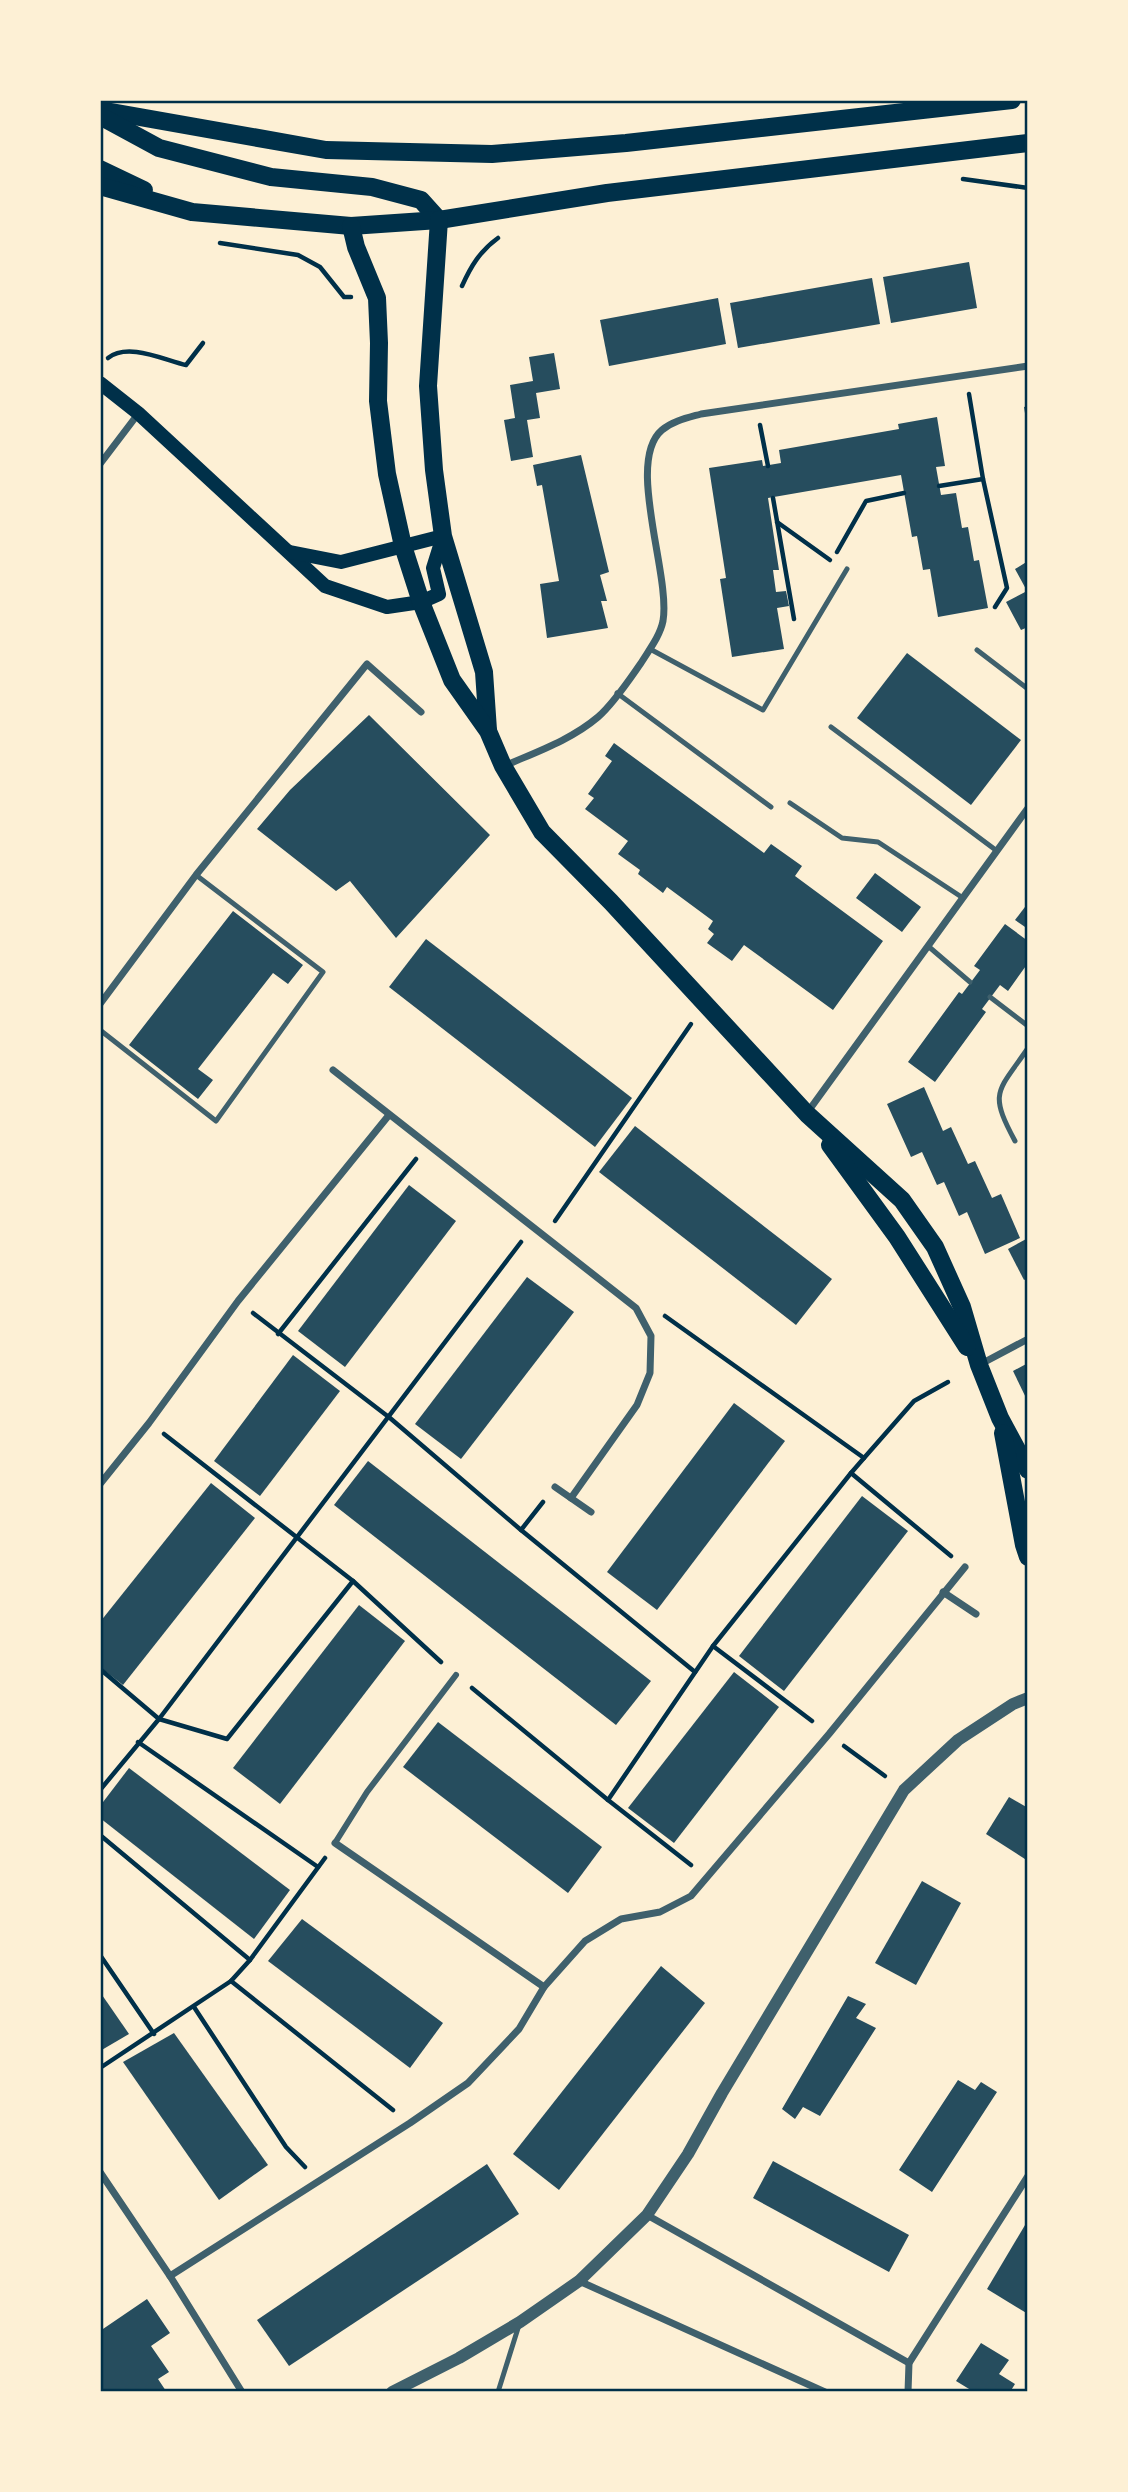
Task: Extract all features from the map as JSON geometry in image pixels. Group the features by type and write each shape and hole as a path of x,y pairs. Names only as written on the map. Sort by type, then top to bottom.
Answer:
{"main road":[{"path":"100,110 326,150 492,154 626,143 1012,100"},
{"path":"100,116 159,148 271,177 372,187 421,200 439,220 428,386 434,470 443,536 484,672 488,731"},
{"path":"100,186 192,212 351,226 439,220 607,193 1028,143"},
{"path":"100,169 192,212"},
{"path":"351,226 356,247 377,298 378,401 387,474 403,546 421,602 452,680 488,731 503,766 542,832 611,902 807,1114 902,1200 934,1247 962,1307 979,1365 1000,1418 1028,1470"},
{"path":"100,383 138,413 325,586 387,607 421,602 439,594 433,568 443,536"},
{"path":"289,552 341,562 443,536"},
{"path":"807,1114 897,1237 979,1365"},
{"path":"1000,1418 1028,1557"}],"street":[{"path":"503,766 559,742 598,716 650,649 663,622 664,600 647,476 650,445 660,431 673,422 701,414 1028,366"},
{"path":"100,464 138,413"},
{"path":"100,1004 196,875 367,664 421,712"},
{"path":"807,1114 1028,808"},
{"path":"333,1070 636,1308 651,1336 650,1373 637,1405 571,1499"},
{"path":"100,1484 149,1423 238,1301 389,1115"},
{"path":"979,1365 1028,1339"},
{"path":"555,1487 591,1512"},
{"path":"170,2276 468,2083 519,2029 544,1987 585,1941 621,1919 660,1912 691,1896 829,1734 965,1567"},
{"path":"943,1592 976,1614"},
{"path":"456,1675 367,1792 335,1843 544,1987"},
{"path":"393,2392 520,2322 579,2281 647,2215 688,2154 904,1790 958,1740 1013,1704 1028,1698"},
{"path":"100,2172 170,2276 242,2392"},
{"path":"908,2392 909,2363 1028,2176"},
{"path":"647,2215 909,2363"},
{"path":"579,2281 825,2392"}],"lane":[{"path":"650,649 763,710 847,569"},
{"path":"977,650 1028,689"},
{"path":"617,693 771,807"},
{"path":"831,727 997,851"},
{"path":"790,803 842,838 878,842 963,898"},
{"path":"100,1030 216,1121 323,972 196,875"},
{"path":"928,946 970,982"},
{"path":"990,997 1028,1026"},
{"path":"1015,1142 1002,1117 998,1102 1000,1089 1028,1048"},
{"path":"498,2392 520,2322"}],"path":[{"path":"956,178 1028,188"},
{"path":"461,289 470,268 485,248 501,236"},
{"path":"211,242 298,255 320,268 344,297"},
{"path":"108,358 115,352 128,350 186,365 203,343"},
{"path":"965,375 983,479 1007,588 995,607"},
{"path":"755,405 768,466"},
{"path":"939,486 983,479"},
{"path":"773,498 796,627"},
{"path":"777,522 847,569"},
{"path":"542,1235 554,1222 691,1024"},
{"path":"278,1334 428,1143"},
{"path":"100,1790 159,1719 390,1418 532,1227"},
{"path":"238,1301 390,1418 521,1530 695,1672"},
{"path":"636,1308 653,1307 864,1458"},
{"path":"608,1800 713,1646 851,1473 914,1401 948,1382"},
{"path":"149,1423 353,1581 456,1675 708,1879"},
{"path":"851,1473 965,1567"},
{"path":"521,1530 555,1487"},
{"path":"100,1669 159,1719 227,1739 353,1581"},
{"path":"713,1646 888,1778"},
{"path":"138,1742 318,1867"},
{"path":"100,1835 250,1960"},
{"path":"100,2068 231,1981 250,1960 335,1843"},
{"path":"100,1955 154,2034"},
{"path":"231,1981 410,2123"},
{"path":"194,2007 286,2147"}],"building":[{"path":"969,262 977,308 891,323 883,277"},
{"path":"872,278 880,324 738,348 730,303"},
{"path":"718,298 726,344 609,366 600,320"},
{"path":"554,353 560,389 536,393 540,418 527,420 533,457 511,461 504,420 515,418 510,385 533,381 529,357"},
{"path":"1028,406 1028,426 1027,426 1024,407"},
{"path":"937,417 945,466 936,467 941,495 956,493 962,528 968,527 974,561 979,560 988,608 938,617 930,569 923,570 917,536 912,537 901,475 768,498 779,570 773,570 776,592 786,591 789,606 777,608 784,649 732,657 720,579 726,578 709,468 762,460 763,466 781,463 779,450 899,429 898,424"},
{"path":"581,455 609,572 600,575 607,601 601,601 608,628 547,638 540,584 559,581 542,485 537,486 533,465"},
{"path":"1028,561 1028,627 1021,630 1006,602 1027,591 1015,569"},
{"path":"907,653 1021,740 971,805 857,718"},
{"path":"369,715 490,835 396,938 350,881 336,891 257,829 290,790"},
{"path":"614,743 764,853 771,844 802,866 795,876 883,941 833,1010 744,945 732,961 707,943 714,934 708,929 713,921 667,887 663,893 638,874 640,870 618,854 628,841 585,809 594,798 588,794 612,761 605,756"},
{"path":"875,873 921,907 902,932 856,898"},
{"path":"1028,903 1028,929 1015,920"},
{"path":"233,911 303,965 288,984 273,973 198,1069 213,1080 198,1099 129,1045"},
{"path":"1005,924 1028,941 1028,963 1008,991 1000,985 982,1009 986,1012 935,1082 908,1062 959,992 962,994 980,970 974,966"},
{"path":"426,939 632,1098 595,1147 389,987"},
{"path":"924,1087 943,1131 951,1127 968,1164 975,1161 992,1198 1001,1194 1020,1238 985,1254 967,1212 959,1216 944,1182 937,1185 922,1152 911,1157 887,1104"},
{"path":"635,1126 832,1279 796,1325 599,1172"},
{"path":"409,1185 456,1221 345,1367 298,1331"},
{"path":"1028,1238 1028,1278 1024,1280 1008,1249"},
{"path":"527,1277 574,1312 461,1459 415,1424"},
{"path":"293,1355 340,1391 260,1496 214,1461"},
{"path":"1028,1363 1028,1402 1013,1371"},
{"path":"734,1403 785,1441 657,1610 607,1572"},
{"path":"368,1461 651,1681 616,1725 334,1505"},
{"path":"211,1483 255,1518 123,1685 100,1667 100,1622"},
{"path":"862,1496 908,1531 784,1691 739,1656"},
{"path":"359,1605 405,1641 280,1804 233,1768"},
{"path":"734,1672 779,1707 674,1843 628,1808"},
{"path":"438,1722 602,1847 568,1893 403,1767"},
{"path":"129,1768 290,1890 254,1939 100,1818 100,1806"},
{"path":"1009,1797 1028,1808 1028,1861 986,1834"},
{"path":"922,1881 961,1903 916,1985 875,1963"},
{"path":"302,1919 443,2023 410,2068 268,1961"},
{"path":"661,1966 705,2003 559,2190 513,2154"},
{"path":"100,1992 129,2034 100,2051"},
{"path":"848,1996 866,2004 856,2018 876,2028 820,2116 803,2107 795,2119 782,2109"},
{"path":"174,2033 268,2165 219,2200 123,2062"},
{"path":"958,2080 975,2090 981,2082 997,2092 932,2192 899,2170"},
{"path":"773,2161 909,2235 889,2272 753,2198"},
{"path":"487,2164 519,2214 289,2366 257,2320"},
{"path":"1028,2220 1028,2314 987,2289"},
{"path":"147,2299 170,2333 151,2346 169,2372 158,2379 166,2391 100,2392 100,2331"},
{"path":"981,2343 1009,2360 999,2374 1015,2384 1010,2392 974,2392 956,2381"}]}
